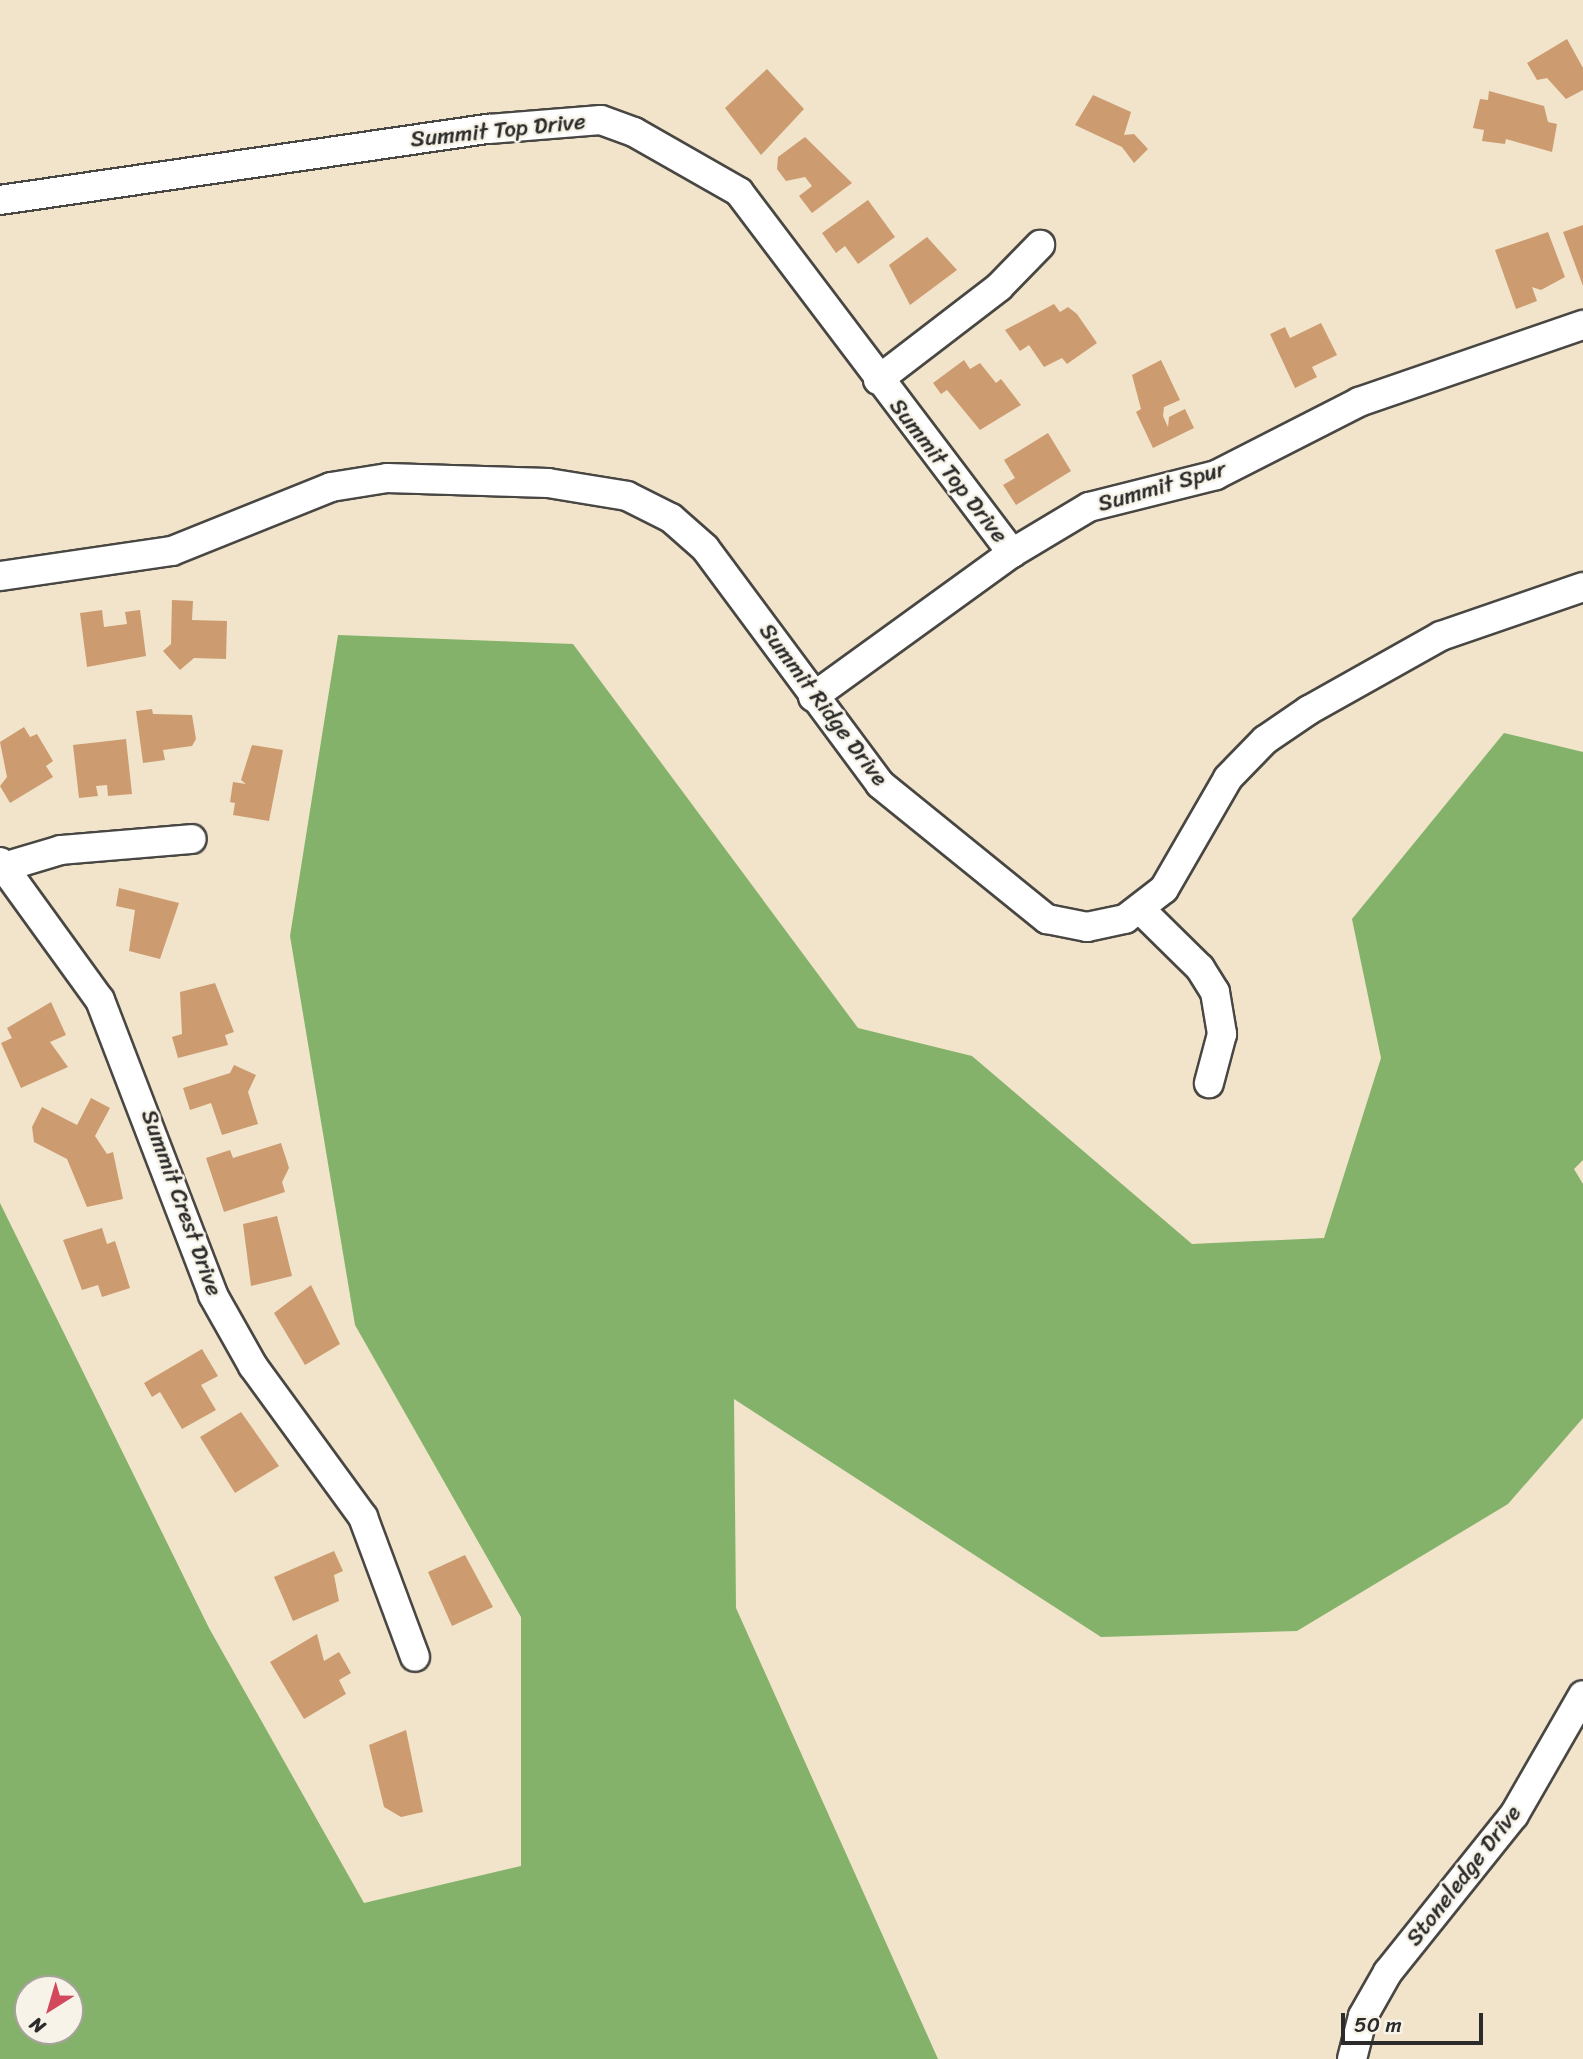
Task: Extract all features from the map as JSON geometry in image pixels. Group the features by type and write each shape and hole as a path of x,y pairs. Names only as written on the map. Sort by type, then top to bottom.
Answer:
{"street":[{"name":"Summit Top Drive","path":"0,200 489,129 601,120 674,151 739,192 878,380 1012,553"},
{"path":"878,380 999,287 1040,245"},
{"name":"Summit Spur","path":"813,697 1012,553 1090,507 1216,475 1359,402 1583,325"},
{"name":"Summit Ridge Drive","path":"0,576 172,551 331,487 387,478 602,489 650,505 689,532 880,784 1047,919 1087,926 1141,911 1164,889 1228,778 1265,740 1441,636 1583,587"},
{"path":"2,864 61,850 191,839"},
{"name":"Summit Crest Drive","path":"2,864 100,1000 214,1295 253,1366 363,1517 415,1657"},
{"path":"1141,911 1200,968 1215,992 1222,1034 1209,1083"},
{"name":"Stoneledge Drive","path":"1352,2059 1363,2016 1388,1972 1514,1815 1583,1695"}],"green space":[{"path":"338,635 573,644 858,1028 972,1056 1192,1244 1324,1238 1381,1058 1352,919 1504,733 1583,752 1583,1160 1574,1169 1583,1184 1583,1418 1508,1504 1297,1631 1101,1637 734,1399 736,1608 938,2059 0,2059 0,1203 209,1628 364,1903 521,1866 521,1617 355,1325 290,936"}],"building":[{"path":"1567,39 1583,68 1583,90 1566,99 1547,78 1537,80 1527,63"},
{"path":"767,69 804,109 761,155 725,108"},
{"path":"1489,91 1544,106 1548,122 1557,124 1552,152 1506,139 1505,144 1482,141 1484,130 1473,128 1480,99 1488,100"},
{"path":"1093,95 1131,112 1124,135 1134,134 1148,149 1134,163 1122,147 1075,125"},
{"path":"805,137 852,183 812,213 799,196 812,186 805,177 786,181 777,169 778,157"},
{"path":"868,200 895,237 858,264 845,246 836,253 822,233"},
{"path":"1583,225 1583,286 1563,232"},
{"path":"1548,232 1565,277 1541,290 1532,287 1537,301 1516,309 1495,250"},
{"path":"927,237 957,270 910,305 889,265"},
{"path":"1054,304 1060,312 1068,307 1077,314 1097,343 1067,364 1062,358 1044,367 1029,345 1020,351 1005,330"},
{"path":"1321,323 1337,355 1312,367 1317,377 1295,388 1270,334 1285,327 1290,338"},
{"path":"964,360 970,369 980,363 996,383 1001,379 1021,405 980,430 947,390 941,394 933,383"},
{"path":"1161,360 1180,400 1164,407 1163,416 1168,427 1169,417 1185,409 1194,428 1153,448 1136,412 1141,409 1132,375"},
{"path":"1048,433 1071,471 1016,505 1003,485 1015,478 1004,460"},
{"path":"172,600 193,601 192,620 227,621 226,659 194,658 180,670 163,651 171,644"},
{"path":"102,610 104,627 127,624 125,612 140,610 146,656 87,667 80,613"},
{"path":"152,709 153,714 192,715 196,739 192,746 163,750 165,760 143,763 136,711"},
{"path":"24,727 30,737 37,734 53,761 46,766 53,777 10,803 0,786 7,777 0,742"},
{"path":"126,739 132,794 108,796 107,785 96,786 98,796 79,798 73,745"},
{"path":"252,745 283,750 269,821 233,815 235,803 230,802 233,782 246,784 241,780"},
{"path":"119,888 179,903 160,959 129,951 135,910 116,906"},
{"path":"215,983 234,1032 225,1035 228,1045 178,1058 172,1037 182,1034 180,992"},
{"path":"51,1002 66,1035 50,1042 68,1067 21,1088 1,1043 12,1038 7,1028"},
{"path":"234,1065 256,1075 248,1092 258,1124 222,1135 211,1103 190,1110 183,1088 230,1073"},
{"path":"91,1098 110,1108 95,1136 107,1154 113,1152 123,1199 87,1207 67,1159 34,1142 32,1127 42,1107 77,1125"},
{"path":"281,1143 289,1168 282,1182 285,1192 224,1212 206,1158 230,1150 233,1158"},
{"path":"277,1216 292,1276 251,1286 243,1224"},
{"path":"102,1228 107,1244 115,1241 130,1288 102,1297 98,1285 82,1290 63,1240"},
{"path":"311,1285 340,1344 305,1365 274,1313"},
{"path":"202,1349 218,1376 201,1385 216,1410 182,1429 160,1392 152,1397 144,1383"},
{"path":"241,1412 279,1466 235,1493 200,1437"},
{"path":"334,1551 343,1571 334,1575 339,1601 293,1621 274,1577"},
{"path":"465,1555 493,1607 452,1626 428,1572"},
{"path":"317,1634 324,1661 339,1652 351,1673 339,1680 346,1694 304,1719 270,1662"},
{"path":"406,1730 423,1812 401,1817 384,1807 369,1745"}]}
